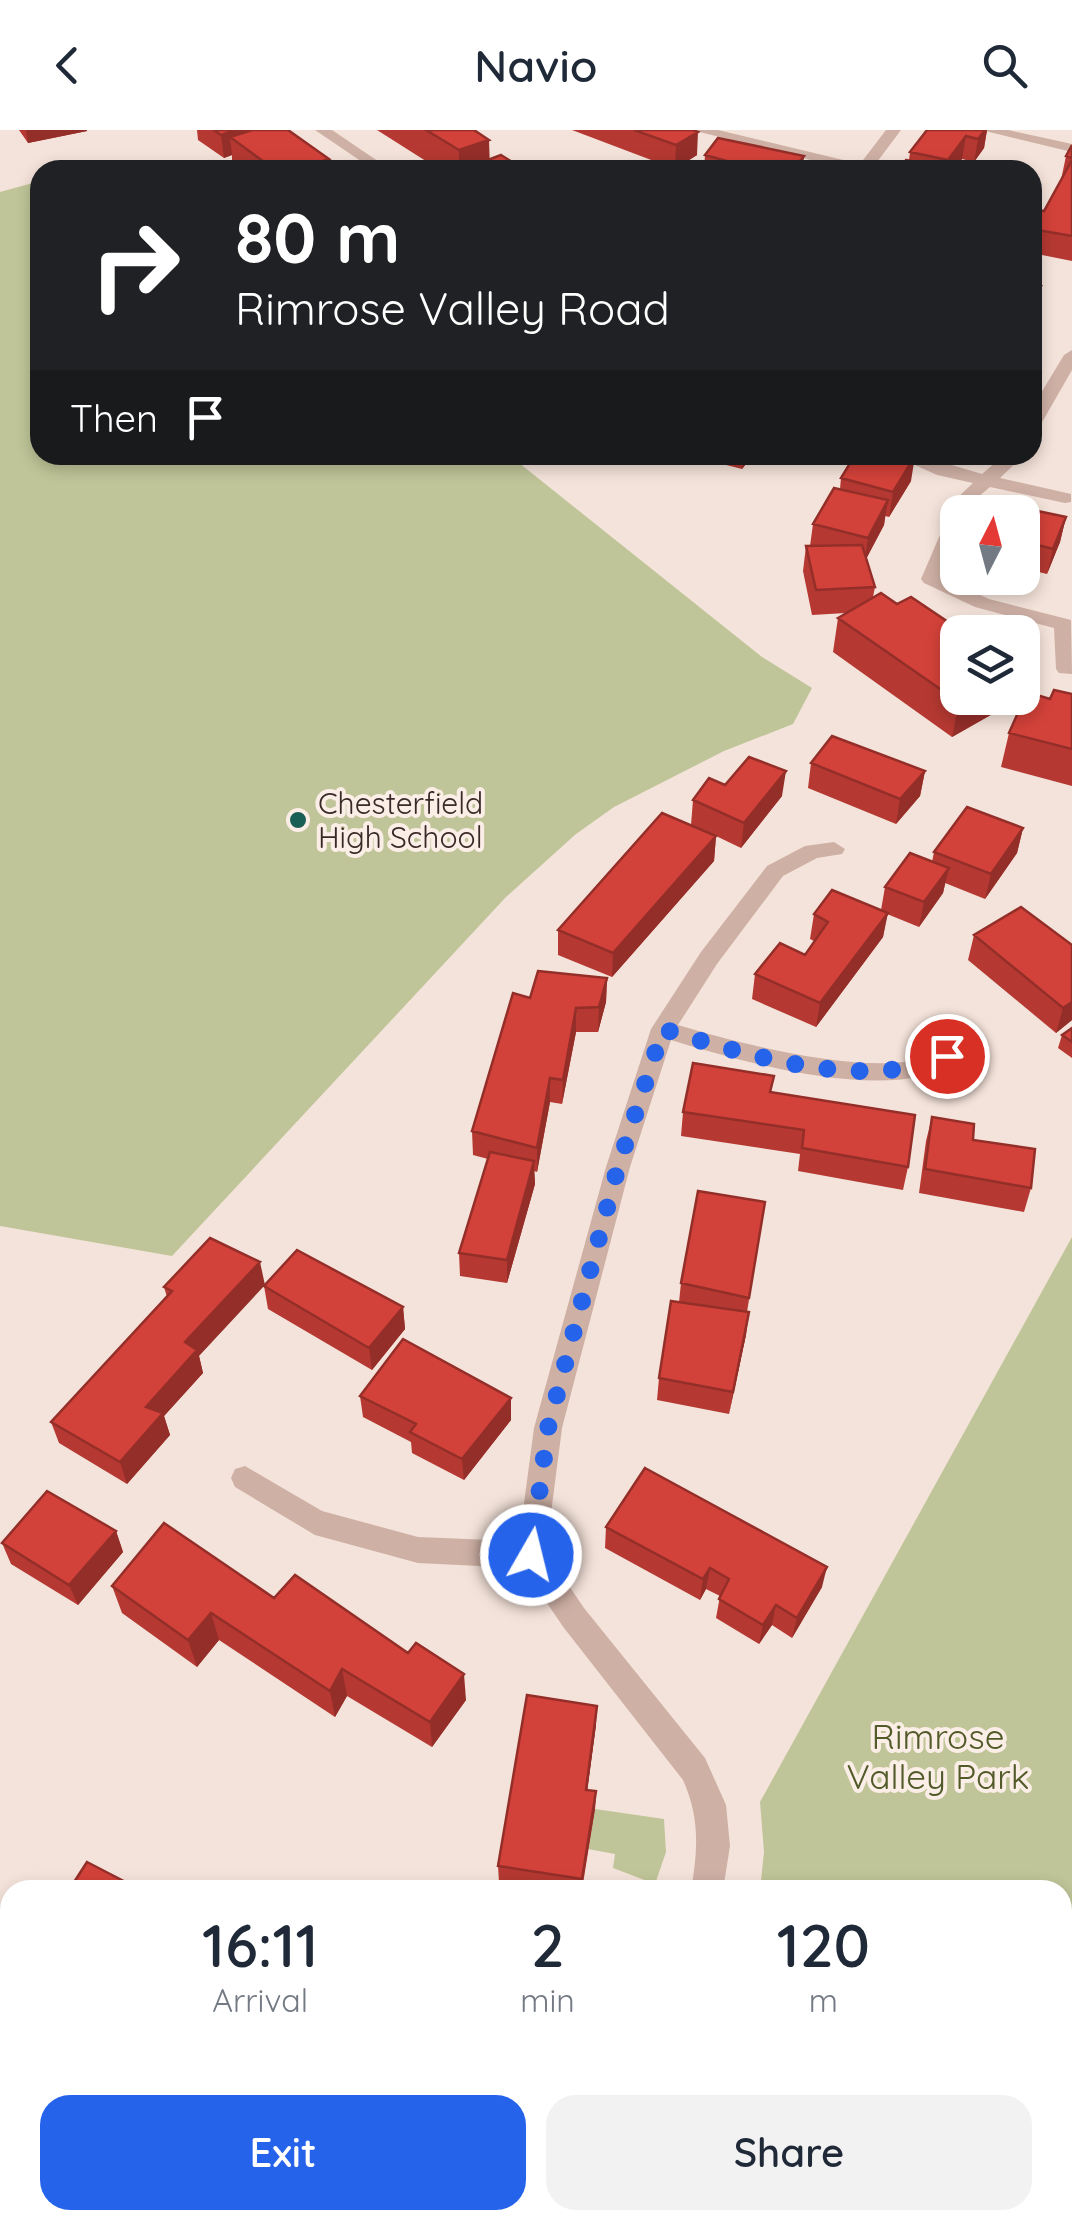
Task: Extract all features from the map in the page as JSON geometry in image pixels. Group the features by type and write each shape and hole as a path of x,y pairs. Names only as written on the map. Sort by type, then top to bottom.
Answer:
{"street":[{"path":"322,130 368,160"},
{"path":"699,130 826,160"},
{"path":"871,160 894,130"},
{"path":"988,130 1072,148"},
{"path":"1042,407 1072,355"},
{"path":"928,465 1064,498"},
{"path":"969,495 1002,465"},
{"path":"940,557 931,579 940,583"},
{"path":"965,595 1064,624 1066,669"},
{"path":"709,1880 714,1846 710,1805 694,1768 574,1618 531,1555 548,1428 618,1167 663,1029 709,958 776,871 813,851 834,849"},
{"path":"663,1029 745,1054 851,1070 922,1068 973,1046"},
{"path":"244,1478 316,1522 418,1550 531,1555"}],"green space":[{"name":"Chesterfield High School","path":"30,184 30,465 522,465 762,657 812,688 793,724 724,751 614,807 576,834 506,897 172,1256 0,1226 0,192"},
{"name":"Rimrose Valley Park","path":"1072,1237 1072,1880 761,1880 764,1852 760,1802"},
{"path":"595,1809 664,1819 666,1852 656,1880 644,1880 613,1868 615,1854 588,1849"}],"building":[{"path":"252,130 288,130 329,159 261,160 230,137"},
{"path":"426,130 474,130 489,140 459,150"},
{"path":"634,130 693,130 698,132 676,145"},
{"path":"927,130 985,130 978,139 966,136 948,160 910,152"},
{"path":"718,138 804,156 801,160 723,160 705,155"},
{"path":"1072,160 1072,236 1042,231 1044,211"},
{"path":"849,465 910,465 893,492 841,478"},
{"path":"834,488 888,500 868,538 813,524"},
{"path":"1040,511 1066,517 1053,549 1040,546"},
{"path":"862,545 875,587 816,590 806,546"},
{"path":"881,593 897,604 911,597 940,617 940,689 838,618"},
{"path":"1054,690 1072,694 1072,749 1009,733 1017,715 1040,715 1040,696 1050,699"},
{"path":"832,736 925,771 900,799 811,763"},
{"path":"749,757 786,771 744,823 693,800 709,778 725,785"},
{"path":"967,807 1023,828 991,874 934,852"},
{"path":"662,813 716,836 613,953 558,930"},
{"path":"910,853 949,868 924,902 885,887"},
{"path":"832,890 888,913 820,1003 755,974 780,943 805,955 828,922 814,914"},
{"path":"1021,907 1072,945 1072,1002 1063,1008 974,935"},
{"path":"538,971 607,978 599,1007 576,1008 563,1080 550,1078 537,1148 472,1131 513,993 530,998"},
{"path":"1072,1028 1072,1042 1062,1035"},
{"path":"693,1063 774,1076 770,1092 915,1115 908,1167 802,1148 804,1130 683,1112"},
{"path":"932,1117 974,1124 973,1140 1035,1149 1031,1188 925,1169"},
{"path":"490,1152 534,1161 507,1260 459,1253"},
{"path":"698,1191 765,1202 749,1298 681,1283"},
{"path":"210,1238 260,1262 185,1342 197,1350 146,1407 163,1413 120,1462 51,1422 172,1291 164,1287"},
{"path":"297,1250 403,1307 369,1348 264,1286"},
{"path":"671,1301 749,1312 733,1392 659,1378"},
{"path":"403,1339 511,1398 462,1459 410,1432 416,1424 360,1396"},
{"path":"645,1468 827,1567 797,1618 776,1605 763,1625 719,1599 729,1579 710,1568 703,1579 606,1527"},
{"path":"47,1491 116,1531 69,1585 2,1543"},
{"path":"164,1523 274,1598 295,1575 408,1653 416,1643 464,1674 430,1722 342,1669 330,1691 211,1613 188,1640 112,1586"},
{"path":"527,1695 597,1706 586,1790 596,1791 582,1879 498,1866"},
{"path":"87,1862 122,1880 75,1880"}],"place":[{"name":"Chesterfield High School","path":"298,820"}],"route":[{"path":"531,1555 548,1428 618,1167 663,1029 745,1054 851,1070 922,1068 947,1056"}]}
